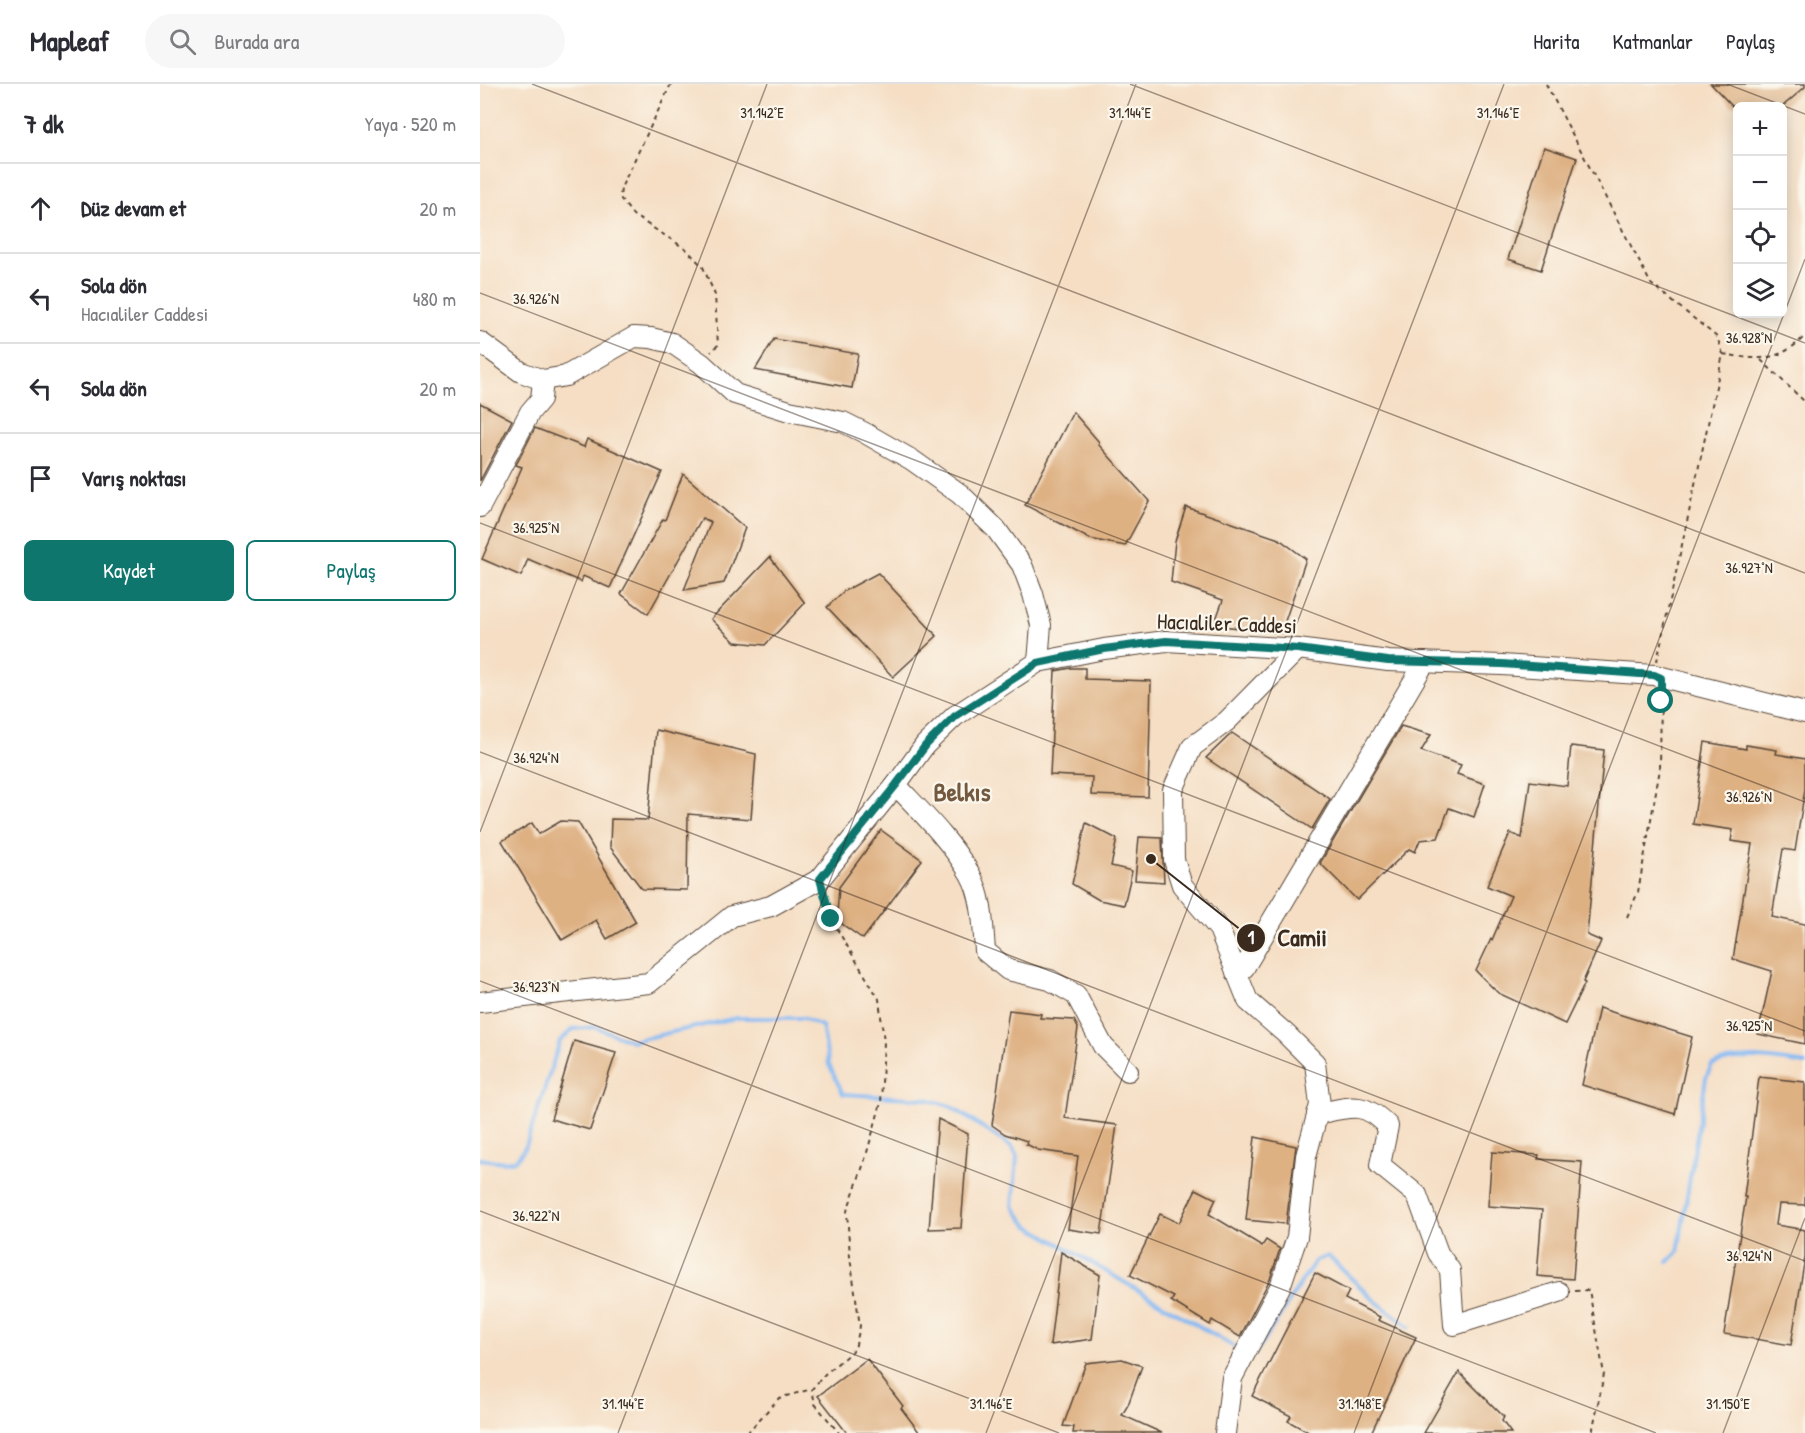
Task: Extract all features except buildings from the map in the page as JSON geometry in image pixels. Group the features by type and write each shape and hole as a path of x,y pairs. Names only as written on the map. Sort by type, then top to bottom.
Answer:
{"street":[{"path":"480,342 521,372 543,380 566,376 634,337 672,343 701,363 735,394 789,411 843,422 912,460 960,494 996,529 1022,565 1041,625 1038,663"},
{"path":"480,507 530,412 541,399 543,380"},
{"name":"Hacıaliler Caddesi","path":"480,1002 649,983 732,916 771,906 820,879 926,745 955,716 1038,663 1104,649 1166,641 1298,649 1388,661 1502,664 1657,676 1805,712"},
{"path":"1225,1433 1232,1378 1280,1287 1297,1237 1306,1156 1320,1105 1315,1063 1248,1000 1219,928 1182,885 1174,860 1173,790 1192,747 1227,721 1298,649"},
{"path":"1236,972 1244,968 1425,662"},
{"path":"896,785 940,832 971,875 981,909 985,951 1008,970 1050,980 1076,995 1103,1046 1128,1071"},
{"path":"1317,1114 1354,1106 1376,1114 1388,1126 1380,1165 1417,1195 1438,1253 1450,1270 1454,1325 1559,1292"}],"path":[{"path":"671,84 621,188 620,198 633,215 686,249 703,267 715,295 718,345 701,363"},
{"path":"1546,84 1652,284 1717,337 1723,354 1657,676 1660,769 1638,892 1627,917"},
{"path":"1723,354 1761,360 1780,355 1805,336"},
{"path":"1761,360 1805,402"},
{"path":"747,1433 779,1398 812,1389 825,1374 855,1349 861,1326 850,1257 847,1211 881,1103 884,1042 879,999 831,919 820,879"},
{"path":"1559,1292 1589,1290 1604,1374 1592,1433"},
{"path":"812,1389 815,1404 839,1433"}],"waterway":[{"path":"480,1159 504,1162 516,1160 526,1146 560,1041 573,1029 595,1027 632,1041 736,1018 803,1018 822,1026 829,1065 843,1094 926,1099 950,1106 1012,1147 1017,1156 1013,1206 1027,1225 1233,1346"},
{"path":"1668,1262 1678,1252 1706,1078 1712,1065 1746,1058 1805,1064"},
{"path":"1255,1354 1315,1261 1328,1256 1374,1300 1410,1327"}],"place":[{"name":"Camii","path":"1151,859"}],"district":[{"name":"Belkıs","path":"962,792"}],"route":[{"path":"831,919 820,879 926,745 955,716 1038,663 1104,649 1166,641 1298,649 1388,661 1502,664 1654,675 1661,678 1661,701"}]}
